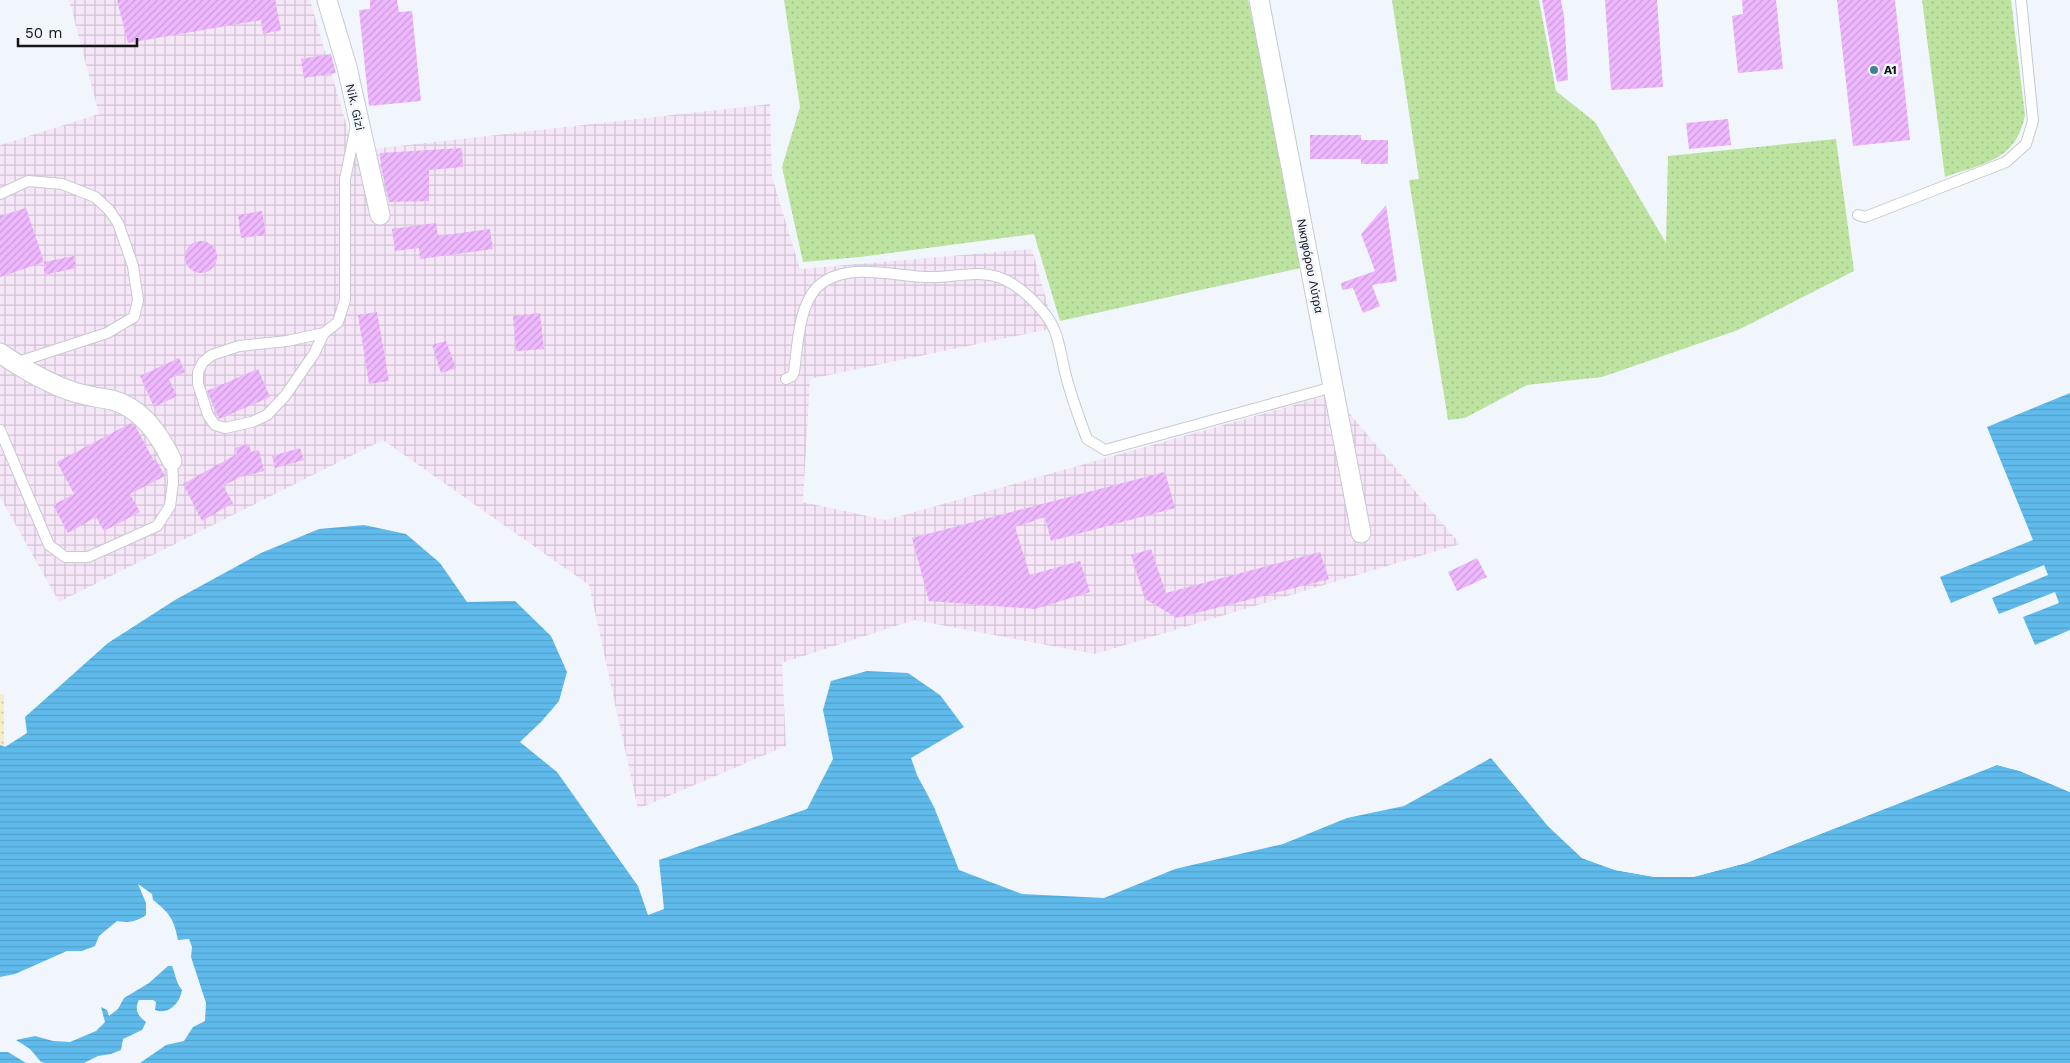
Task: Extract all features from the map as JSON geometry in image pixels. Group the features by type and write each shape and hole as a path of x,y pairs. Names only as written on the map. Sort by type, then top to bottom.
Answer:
{"street":[{"name":"Nik. Gizi","path":"327,0 346,67 380,215"},
{"name":"Νικηφόρου Λύτρα","path":"1259,0 1361,533"},
{"path":"8,358 30,374 71,391 114,401 135,412 152,427 172,461"}],"lane":[{"path":"1858,216 1864,217 2006,162 2026,144 2033,122 2021,0"},
{"path":"324,333 314,354 286,396 266,415 252,422 225,428 215,425 208,415 198,384 198,372 203,362 212,355 239,346 287,341 324,333 338,322 345,300 344,179 358,118"},
{"path":"0,194 28,181 62,184 95,197 109,210 118,223 133,266 138,300 134,317 107,333 8,358"},
{"path":"786,379 794,372 801,319 813,294 824,281 846,273 880,273 934,277 962,273 997,277 1023,292 1046,315 1059,338 1063,363 1087,439 1105,450 1333,387"},
{"path":"0,430 49,545 65,557 88,557 157,526 170,506 173,483 172,461"}],"shaded area":[{"path":"69,0 310,0 354,151 770,104 772,177 800,269 1032,249 1054,328 810,379 803,502 886,520 1333,394 1460,544 1095,654 914,620 782,663 786,746 638,809 589,585 383,440 59,602 0,497 0,145 99,114"}],"green space":[{"path":"784,0 1248,0 1305,267 1060,321 1034,234 860,257 803,262 782,167 800,107"},
{"path":"1392,0 1539,0 1556,91 1595,122 1666,243 1668,156 1836,139 1854,271 1738,330 1602,377 1527,385 1465,418 1448,420 1409,180 1419,179"},
{"path":"1922,0 2011,0 2025,115 2021,130 2006,151 1996,158 1945,177"}],"sand":[{"path":"0,694 4,695 4,747 0,745"}],"water":[{"path":"2070,393 2070,630 2035,645 2023,617 2059,603 2055,592 1999,614 1992,598 2048,575 2044,565 1951,603 1940,577 2033,540 1987,427"},
{"path":"364,525 406,534 440,563 467,602 515,601 551,636 567,672 559,701 520,742 557,772 638,886 648,915 664,909 659,860 807,809 833,759 823,710 831,681 867,671 908,673 940,695 964,727 911,758 917,775 934,807 959,870 1022,894 1104,898 1175,869 1283,844 1347,818 1404,806 1491,758 1548,826 1582,858 1615,870 1655,877 1693,877 1746,863 1997,765 2020,771 2070,792 2070,1063 140,1063 166,1045 184,1041 193,1027 205,1021 206,1003 191,957 192,947 189,939 178,940 173,922 167,913 153,900 152,894 138,884 146,903 146,915 132,921 117,921 99,936 95,946 82,951 67,951 15,974 0,977 0,745 5,747 27,733 25,717 108,643 175,600 261,553 319,529"},
{"path":"168,966 172,966 182,990 179,999 173,1007 165,1011 155,1010 156,1002 153,1000 139,1000 138,1012 146,1022 142,1030 123,1039 121,1050 98,1056 84,1063 45,1063 41,1062 30,1049 16,1040 35,1036 53,1041 70,1042 96,1031 105,1022 101,1007 107,1010 109,1016 118,1009 124,998 149,983"},
{"path":"0,1052 8,1052 26,1063 0,1063"}],"pier":[{"path":"1490,756 1493,757 1550,824 1583,856 1616,868 1655,875 1692,874 1745,861 1997,763 2021,769 2070,789 2070,792 2020,771 1997,765 1746,863 1693,877 1655,877 1615,870 1582,858 1548,826"}],"building":[{"path":"117,0 275,0 281,30 263,34 261,20 128,43"},
{"path":"370,0 397,0 399,12 412,11 421,101 369,106 359,10 370,9"},
{"path":"1542,0 1561,0 1564,16 1568,80 1557,82"},
{"path":"1605,0 1657,0 1663,87 1611,90"},
{"path":"1742,0 1776,0 1783,69 1738,73 1732,16 1743,14"},
{"name":"A1","path":"1837,0 1895,0 1910,140 1853,146"},
{"path":"331,54 336,73 304,78 301,59"},
{"path":"1728,119 1731,145 1689,149 1686,123"},
{"path":"1310,135 1361,135 1361,140 1388,140 1388,164 1361,164 1361,159 1310,159"},
{"path":"462,148 463,167 429,170 429,201 389,202 381,167 380,153"},
{"path":"1386,205 1397,281 1372,285 1380,306 1363,313 1353,288 1342,290 1341,283 1375,271 1361,234"},
{"path":"26,208 44,262 0,277 0,216"},
{"path":"262,211 266,235 241,238 238,215"},
{"path":"436,223 438,236 490,229 493,249 420,259 419,248 395,251 392,229"},
{"path":"201,241 207,242 212,246 216,251 216,263 212,268 207,272 201,273 195,272 190,268 186,263 185,257 186,251 190,246 195,242"},
{"path":"74,256 76,268 44,275 44,262"},
{"path":"377,312 389,381 369,384 358,315"},
{"path":"540,313 544,349 516,351 513,316"},
{"path":"446,341 456,368 441,373 432,345"},
{"path":"179,358 185,372 169,379 177,396 154,407 140,376"},
{"path":"258,369 270,397 219,419 207,391"},
{"path":"131,423 136,427 154,461 156,460 165,476 130,494 140,512 104,531 96,517 68,533 53,505 74,494 57,462"},
{"path":"249,444 251,452 259,450 264,471 240,477 223,486 233,503 202,521 183,484 237,454 235,448"},
{"path":"300,448 304,460 275,468 272,456"},
{"path":"1165,472 1175,508 1051,541 1045,517 1015,527 1030,575 1080,561 1090,592 1035,609 929,601 912,538"},
{"path":"1151,549 1166,593 1320,552 1329,579 1177,618 1145,599 1131,555"},
{"path":"1477,558 1487,577 1457,591 1448,572"}],"place":[{"name":"A1","path":"1874,70"}]}
